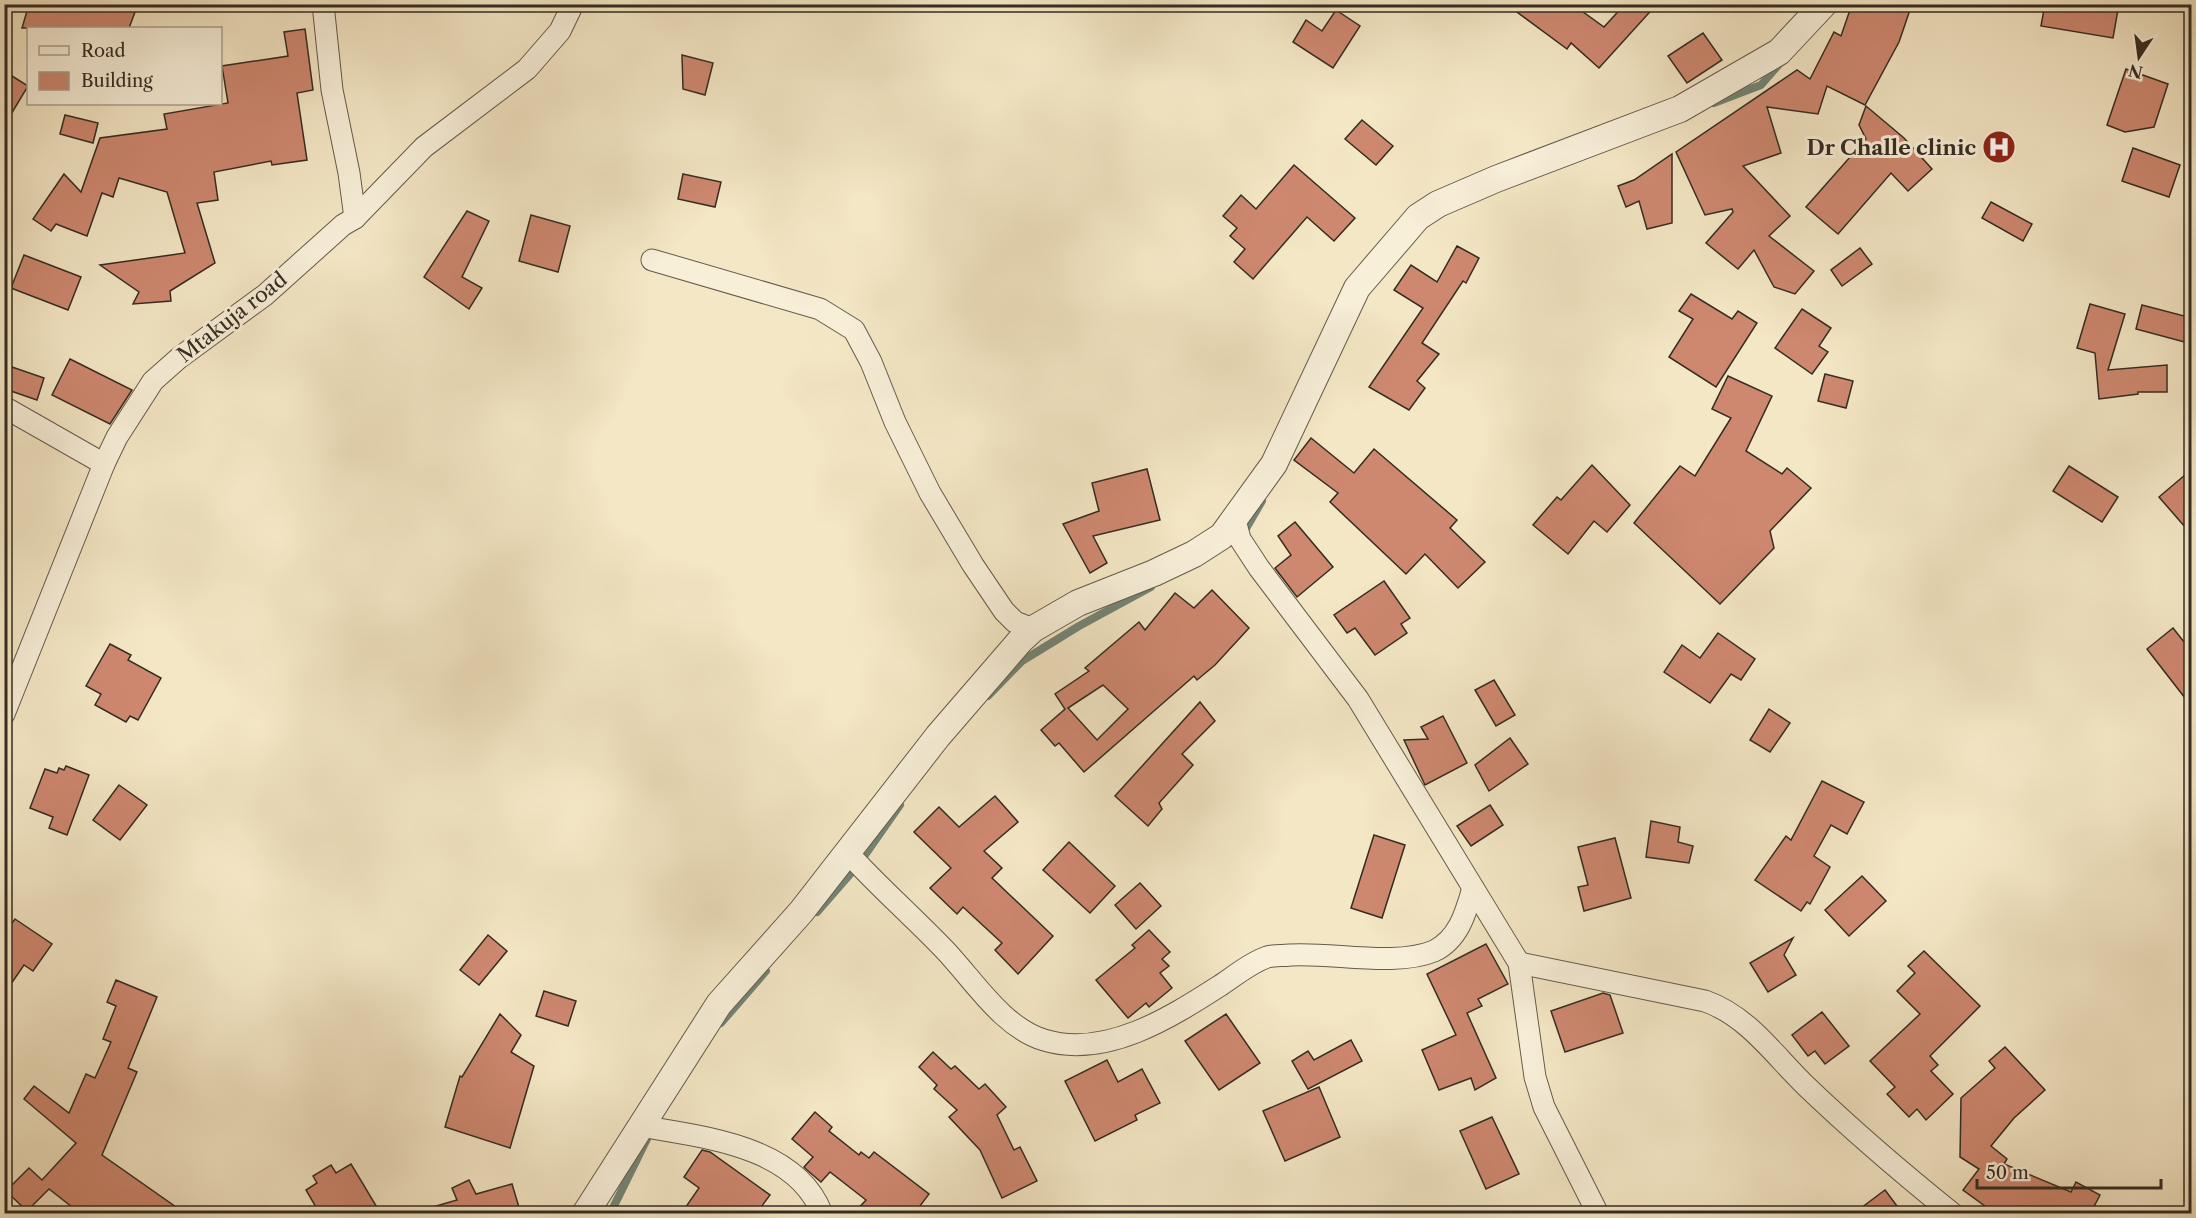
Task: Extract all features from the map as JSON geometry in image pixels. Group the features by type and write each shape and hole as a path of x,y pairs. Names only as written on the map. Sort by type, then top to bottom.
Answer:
{"street":[{"path":"323,4 332,90 349,173 355,218"},
{"name":"Mtakuja road","path":"4,714 104,464 117,437 153,381 178,358 265,295 343,225 355,218 424,147 527,69 560,31 573,4"},
{"path":"585,1214 719,1004 848,854 938,736 1033,629 1078,603 1194,554 1222,536 1274,464 1357,288 1418,217 1438,204 1496,179 1680,109 1779,52 1824,4"},
{"path":"652,260 820,309 854,330 871,362 895,422 930,493 973,565 1004,611 1015,622 1033,629"},
{"path":"4,407 104,464"},
{"path":"1235,520 1240,539 1358,699 1519,963 1535,1077 1544,1107 1598,1214"},
{"path":"848,854 943,948 1008,1018 1044,1040 1066,1043 1110,1039 1165,1020 1248,966 1269,956 1303,954 1415,957 1435,950 1449,941 1461,924 1473,888"},
{"path":"1519,963 1705,1001 1723,1007 1739,1017 1808,1087 1953,1214"},
{"path":"644,1122 652,1128 731,1144 774,1161 815,1195 822,1214"}],"building":[{"path":"29,4 138,4 129,27 22,28"},
{"path":"1506,4 1572,4 1604,27 1625,4 1657,4 1599,68 1571,43 1567,49"},
{"path":"1852,4 1912,4 1899,42 1865,105 1827,86 1818,114 1767,107 1781,153 1743,166 1790,216 1769,236 1814,271 1795,294 1774,287 1754,250 1738,269 1706,243 1733,212 1732,209 1705,215 1676,152 1797,70 1810,79 1834,32 1841,36"},
{"path":"2045,4 2119,4 2113,38 2041,26"},
{"path":"1336,10 1360,26 1333,68 1293,42 1306,20 1322,31"},
{"path":"305,29 313,90 297,93 307,160 272,165 271,161 214,172 218,200 197,203 215,263 170,291 171,301 133,304 139,292 100,265 185,253 167,192 119,178 113,197 102,193 87,236 56,224 51,231 33,219 64,174 81,192 100,138 167,129 164,114 228,103 222,66 288,56 284,32"},
{"path":"1703,33 1722,60 1687,83 1668,56"},
{"path":"682,55 713,63 705,95 683,89"},
{"path":"2126,69 2168,84 2154,127 2125,132 2107,125"},
{"path":"4,71 27,85 27,88 4,126"},
{"path":"1866,106 1904,138 1932,169 1908,191 1891,173 1838,234 1806,207 1866,139 1859,125"},
{"path":"65,115 98,123 93,143 60,134"},
{"path":"1362,120 1393,146 1376,165 1345,139"},
{"path":"2133,148 2180,165 2169,197 2122,181"},
{"path":"1672,154 1672,223 1647,229 1639,201 1626,207 1618,186 1634,180"},
{"path":"1294,165 1355,218 1334,241 1307,217 1253,279 1234,262 1245,249 1230,236 1237,228 1223,216 1241,195 1256,209"},
{"path":"683,174 721,182 715,207 678,199"},
{"path":"1991,202 2032,224 2023,241 1982,218"},
{"path":"467,211 489,221 462,277 482,288 469,309 424,277"},
{"path":"531,215 570,226 558,272 519,261"},
{"path":"1457,246 1479,258 1466,283 1463,281 1422,343 1439,354 1417,381 1425,388 1409,410 1369,387 1423,308 1394,290 1411,265 1437,282"},
{"path":"1860,248 1872,264 1842,286 1831,270"},
{"path":"24,255 81,277 68,310 11,288"},
{"path":"1691,294 1732,319 1738,311 1757,323 1716,387 1669,357 1693,319 1679,311"},
{"path":"2090,304 2125,314 2108,370 2167,365 2167,392 2138,392 2138,394 2099,399 2095,353 2077,348"},
{"path":"2142,305 2192,318 2192,344 2136,329"},
{"path":"1802,309 1831,328 1819,346 1828,352 1812,374 1775,348"},
{"path":"70,359 132,390 110,424 52,395"},
{"path":"12,367 44,378 37,400 5,389"},
{"path":"1825,374 1853,381 1846,408 1818,401"},
{"path":"1728,376 1772,396 1746,451 1782,474 1787,468 1811,488 1770,531 1774,548 1720,604 1634,523 1680,466 1695,476 1731,418 1712,409"},
{"path":"1311,438 1354,473 1374,449 1457,520 1450,528 1485,562 1458,588 1425,554 1406,574 1330,502 1338,493 1294,460"},
{"path":"1592,465 1630,505 1607,532 1594,521 1568,554 1533,525 1557,497 1561,500"},
{"path":"2069,466 2118,497 2102,522 2053,491"},
{"path":"1147,469 1160,520 1093,536 1107,563 1090,573 1063,524 1099,511 1092,483"},
{"path":"2192,469 2192,535 2159,497"},
{"path":"1295,522 1333,567 1297,597 1275,568 1291,555 1278,536"},
{"path":"1384,581 1410,618 1401,624 1407,633 1375,655 1355,628 1347,633 1334,615"},
{"path":"1212,590 1249,628 1215,665 1197,680 1194,676 1084,772 1059,743 1055,746 1041,730 1065,709 1055,694 1089,671 1085,668 1139,622 1145,630 1175,593 1194,608","holes":["1103,685 1128,709 1097,740 1068,708"]},
{"path":"2173,628 2192,652 2192,707 2147,649"},
{"path":"1718,633 1755,659 1741,680 1731,674 1710,703 1664,672 1682,645 1700,658"},
{"path":"110,644 131,655 128,660 161,678 138,720 130,716 126,722 95,705 101,694 86,686"},
{"path":"1494,680 1515,715 1496,726 1475,690"},
{"path":"1200,702 1215,721 1182,754 1193,765 1159,803 1162,809 1148,826 1115,796"},
{"path":"1769,709 1790,723 1770,752 1750,740"},
{"path":"1443,716 1467,763 1425,785 1404,740 1428,739 1421,727"},
{"path":"1510,738 1528,764 1489,791 1475,765"},
{"path":"66,766 89,775 67,835 49,828 53,817 30,808 45,769 57,773 59,768 64,770"},
{"path":"1822,781 1864,802 1847,834 1831,825 1814,856 1830,867 1810,904 1807,902 1801,911 1755,880 1786,836 1791,840"},
{"path":"119,785 147,805 120,840 93,820"},
{"path":"995,796 1018,822 984,851 1002,868 992,878 1053,936 1018,974 995,950 1002,943 963,907 957,914 930,888 951,868 914,832 939,807 959,827"},
{"path":"1490,805 1503,825 1471,846 1457,826"},
{"path":"1651,821 1680,827 1678,842 1693,846 1689,863 1646,857"},
{"path":"1374,835 1405,845 1382,918 1351,908"},
{"path":"1615,838 1631,898 1584,911 1578,887 1588,885 1578,847"},
{"path":"1069,842 1115,886 1090,913 1043,870"},
{"path":"1862,876 1886,901 1849,936 1825,910"},
{"path":"1140,883 1161,906 1136,929 1115,905"},
{"path":"15,919 52,944 33,971 24,965 4,994 4,934"},
{"path":"1149,930 1170,952 1162,959 1169,966 1160,973 1172,988 1149,1007 1146,1003 1128,1018 1096,980 1135,948 1132,945"},
{"path":"488,935 507,951 479,985 460,970"},
{"path":"1793,938 1784,955 1796,975 1768,992 1750,963"},
{"path":"1486,944 1508,984 1478,999 1482,1006 1467,1013 1496,1078 1475,1090 1471,1078 1439,1090 1422,1050 1456,1035 1427,974"},
{"path":"1924,951 1980,1006 1930,1056 1938,1065 1931,1071 1953,1094 1926,1120 1917,1109 1909,1117 1887,1094 1895,1087 1870,1061 1920,1014 1897,991 1915,973 1908,966"},
{"path":"116,980 157,997 128,1068 137,1072 102,1155 186,1214 81,1214 49,1189 27,1211 6,1191 29,1168 42,1180 76,1143 24,1099 34,1086 69,1113 86,1074 95,1078 111,1042 103,1039 116,1006 107,1002"},
{"path":"544,991 576,1001 568,1026 536,1016"},
{"path":"1603,993 1610,995 1623,1033 1565,1052 1551,1011"},
{"path":"1822,1012 1849,1046 1825,1064 1815,1051 1808,1056 1792,1035"},
{"path":"500,1014 521,1035 511,1052 534,1066 510,1148 445,1127 460,1076 462,1077"},
{"path":"1226,1014 1260,1063 1219,1090 1185,1041"},
{"path":"1351,1040 1362,1061 1308,1089 1292,1061 1308,1051 1314,1060"},
{"path":"2005,1047 2045,1090 2014,1118 1991,1146 2007,1159 2004,1164 2071,1192 2076,1182 2100,1195 2090,1214 1996,1214 1963,1190 1979,1169 1960,1157 1961,1098 1995,1068 1989,1061"},
{"path":"933,1052 951,1069 955,1066 979,1089 985,1084 1006,1107 997,1115 1014,1150 1020,1147 1037,1181 1002,1198 980,1150 949,1117 957,1110 934,1089 937,1085 919,1067"},
{"path":"1107,1060 1118,1082 1142,1069 1160,1103 1135,1115 1137,1120 1095,1141 1065,1081"},
{"path":"1319,1087 1340,1137 1285,1161 1263,1111"},
{"path":"815,1112 832,1127 829,1131 859,1155 861,1152 869,1158 874,1152 929,1194 914,1214 853,1214 866,1200 830,1172 821,1182 804,1167 813,1157 792,1139"},
{"path":"1492,1117 1519,1174 1486,1189 1460,1131"},
{"path":"702,1150 710,1152 770,1195 756,1214 681,1214 699,1188 684,1177"},
{"path":"351,1164 381,1214 320,1214 306,1190 317,1183 313,1176 331,1165 336,1173"},
{"path":"469,1180 476,1194 512,1184 521,1214 430,1214 429,1208 457,1200 452,1188"},
{"path":"1885,1190 1903,1214 1853,1214"}],"waterway":[{"path":"1714,103 1761,85 1781,62"},
{"path":"1244,532 1262,501"},
{"path":"988,696 1022,661 1079,626 1151,587"},
{"path":"817,912 858,865 900,805"},
{"path":"721,1023 766,971"},
{"path":"610,1214 647,1139"}],"place":[{"name":"Dr Challe clinic","path":"1999,147"}]}
